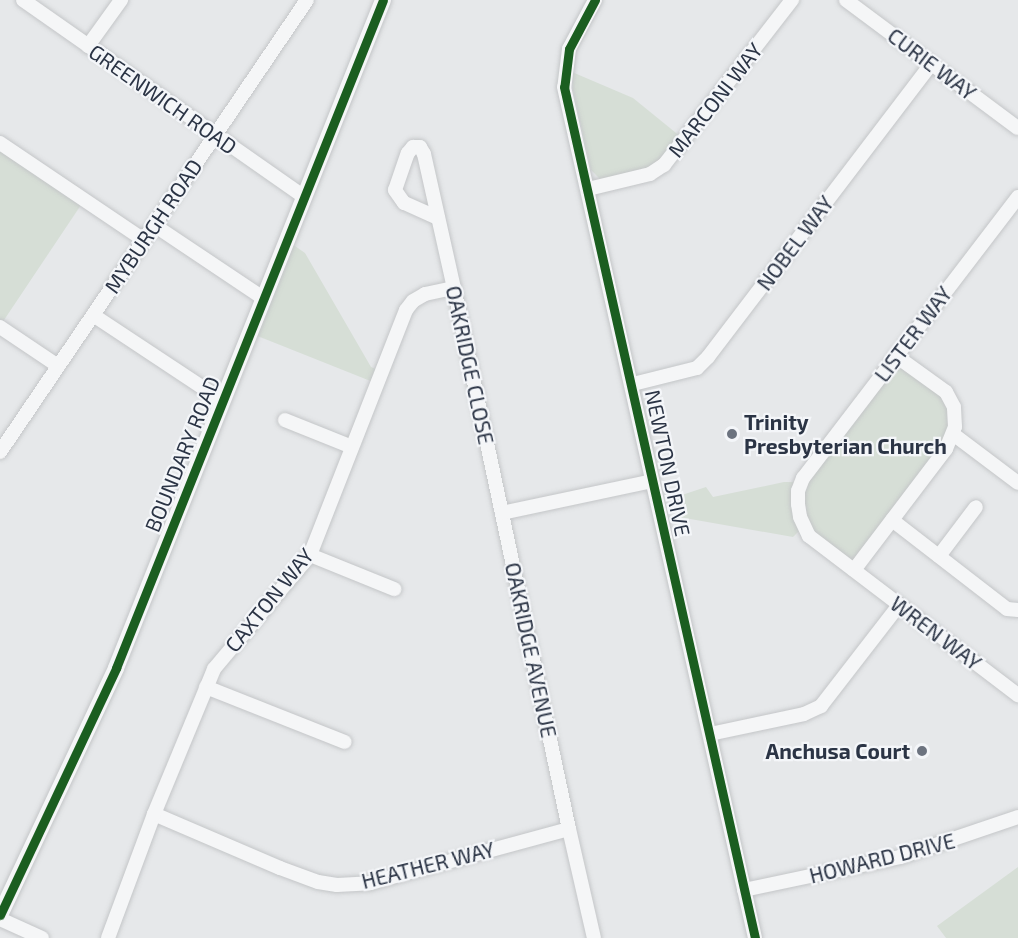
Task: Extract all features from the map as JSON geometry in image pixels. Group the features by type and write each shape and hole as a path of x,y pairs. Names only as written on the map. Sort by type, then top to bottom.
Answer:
{"street":[{"name":"GREENWICH ROAD","path":"23,0 304,197"},
{"path":"88,45 121,0"},
{"name":"MYBURGH ROAD","path":"0,452 307,0"},
{"name":"BOUNDARY ROAD","path":"1,909 95,716 382,0"},
{"name":"NEWTON DRIVE","path":"595,0 569,49 564,87 633,384 652,481 755,938"},
{"name":"MARCONI WAY","path":"588,189 650,174 664,165 792,0"},
{"name":"CURIE WAY","path":"846,0 1018,128"},
{"name":"NOBEL WAY","path":"633,384 697,368 708,357 931,64"},
{"path":"0,143 144,240"},
{"name":"OAKRIDGE CLOSE","path":"438,218 404,203 397,195 395,186 408,153 413,147 420,147 424,154 454,288 502,513"},
{"name":"LISTER WAY","path":"798,504 798,491 803,478 1018,197"},
{"path":"154,225 263,298"},
{"name":"CAXTON WAY","path":"108,938 154,814 206,687 224,655 310,555 406,310 413,301 425,294 454,288"},
{"path":"93,315 223,400"},
{"path":"0,327 58,366"},
{"path":"854,570 946,449 953,434 954,407 946,392 896,356"},
{"path":"285,420 352,447"},
{"path":"953,434 1018,483"},
{"path":"502,513 652,481"},
{"name":"WREN WAY","path":"798,504 800,518 809,536 1018,695"},
{"path":"939,556 976,507"},
{"name":"OAKRIDGE AVENUE","path":"502,513 568,829 594,938"},
{"path":"892,520 1007,609 1018,610"},
{"path":"310,555 394,589"},
{"path":"710,734 804,714 821,706 899,605"},
{"path":"206,687 345,742"},
{"name":"HEATHER WAY","path":"154,814 280,868 318,882 337,885 370,883 568,829"},
{"name":"HOWARD DRIVE","path":"744,890 900,856 1018,817"},
{"path":"1,909 42,938"}],"shaded area":[{"path":"572,72 633,98 681,137 654,166 600,179 591,170 573,90"},
{"path":"0,143 85,199 0,326"},
{"path":"292,244 305,253 371,367 378,370 373,382 255,335"},
{"path":"896,356 946,392 955,427 854,570 803,527 803,478"},
{"path":"784,482 795,482 800,530 793,537 679,517 676,497 706,487 713,497"},
{"path":"1018,867 1018,938 946,938 937,926"}],"cycle path":[{"path":"0,915 116,668 383,0"},
{"path":"595,0 569,49 564,87 755,938"}],"place":[{"name":"Trinity Presbyterian Church","path":"732,434"},
{"name":"Anchusa Court","path":"922,751"}]}
